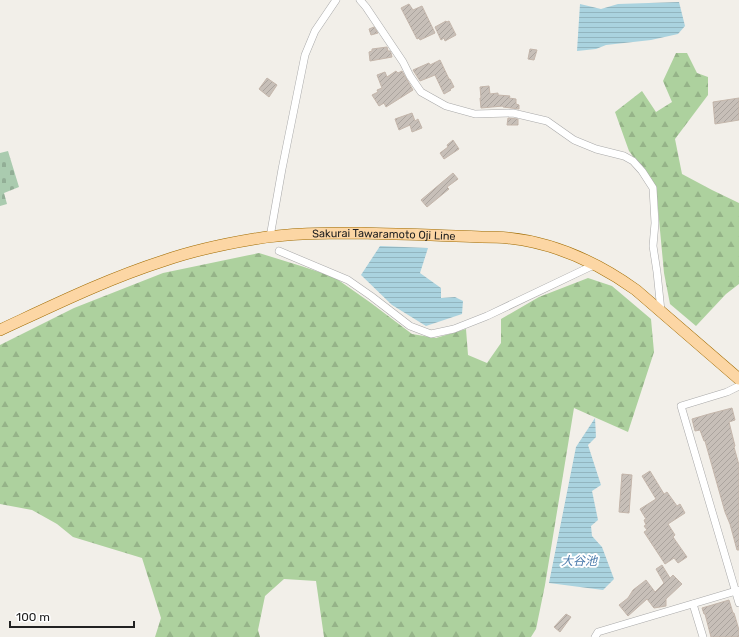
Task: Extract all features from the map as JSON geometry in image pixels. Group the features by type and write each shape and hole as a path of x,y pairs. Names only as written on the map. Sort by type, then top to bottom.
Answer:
{"main road":[{"name":"Sakurai Tawaramoto Oji Line","path":"0,330 108,281 152,264 206,249 255,239 300,234 340,233 508,238 545,244 573,254 596,264 619,278 661,311 739,379"}],"street":[{"path":"270,237 305,55 315,31 336,0"},
{"path":"360,0 403,62 410,76 421,92 446,106 475,114 514,112 547,121 574,140 596,149 624,156 633,161 642,171 653,188 655,223 653,246 661,311"},
{"path":"279,251 348,280 410,326 431,334 454,329 487,316 596,264"},
{"path":"739,386 727,392 681,406 737,590 739,603"},
{"path":"595,637 598,632 737,590"},
{"path":"693,604 703,637"}],"green space":[{"path":"676,53 687,53 697,73 708,77 708,95 675,139 682,174 739,203 739,284 726,294 696,326 670,304 664,273 656,187 629,151 615,112 642,91 656,112 672,102 663,81"},
{"path":"8,151 19,187 4,193 7,204 0,206 0,153"},
{"path":"259,253 334,277 412,334 436,338 466,329 468,355 487,363 501,343 501,319 539,297 588,278 612,286 651,319 654,352 628,432 574,408 545,585 536,629 531,637 324,637 316,581 284,579 265,596 258,630 260,637 155,637 161,618 142,558 73,537 57,524 32,510 0,504 0,345 74,308 163,273"}],"water":[{"path":"679,2 685,26 678,34 651,40 606,45 596,49 577,51 580,4 601,9 618,4"},
{"path":"380,246 428,248 420,273 441,288 441,298 455,297 463,301 462,314 426,326 392,305 361,275"},
{"name":"大谷池","path":"595,418 596,437 588,445 601,485 592,491 598,520 591,526 592,536 602,547 614,579 603,590 549,583 576,447"}],"building":[{"path":"409,4 413,10 422,6 435,33 420,40 419,38 417,39 401,8"},
{"path":"449,21 456,35 445,41 444,38 441,40 435,27"},
{"path":"374,27 378,33 371,35 369,29"},
{"path":"387,47 392,57 370,61 369,52 372,51 372,49"},
{"path":"530,49 537,50 534,60 528,59"},
{"path":"440,60 454,87 444,94 435,75 420,81 413,70 429,63 430,65"},
{"path":"396,71 398,73 402,71 413,90 386,107 384,103 379,106 372,95 378,92 377,90 382,88 377,75 385,72 387,77"},
{"path":"267,78 277,85 269,97 259,89"},
{"path":"489,86 490,94 498,93 498,95 510,96 509,98 516,99 516,104 519,105 519,109 503,106 481,108 480,87"},
{"path":"739,98 739,120 715,124 713,102"},
{"path":"412,113 415,121 418,119 422,128 412,132 410,125 399,130 395,119"},
{"path":"508,118 518,119 518,125 507,125"},
{"path":"453,140 459,149 444,159 440,153 448,147 447,145"},
{"path":"453,173 458,179 447,187 449,189 427,207 421,200"},
{"path":"732,408 735,420 729,422 739,465 739,550 737,550 725,512 705,441 700,430 695,431 692,419"},
{"path":"650,471 664,494 667,492 677,506 680,504 685,513 668,524 675,535 673,537 687,557 678,563 674,558 665,564 644,532 647,530 644,526 646,525 644,520 646,519 640,509 656,499 642,476"},
{"path":"622,474 632,475 629,513 619,512"},
{"path":"662,565 670,578 673,575 682,584 666,599 666,606 654,608 647,599 628,616 619,605 628,598 633,590 646,580 655,592 664,583 656,569"},
{"path":"729,600 739,630 739,637 711,637 702,608"},
{"path":"566,614 571,617 560,632 554,627"}]}
